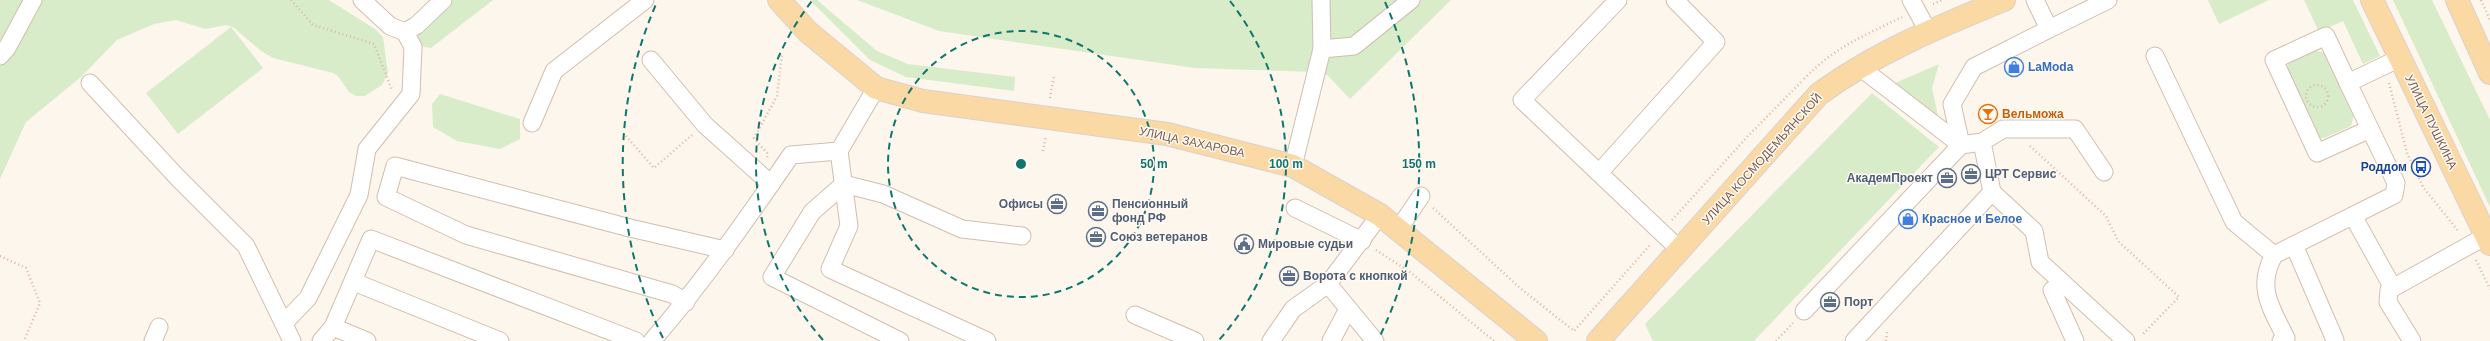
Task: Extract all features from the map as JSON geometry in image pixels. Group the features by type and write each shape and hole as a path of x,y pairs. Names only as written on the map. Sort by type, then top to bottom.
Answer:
{"main road":[{"name":"УЛИЦА ЗАХАРОВА","path":"779,0 808,32 876,88 923,101 1167,134 1293,166 1380,215 1536,341"},
{"name":"УЛИЦА КОСМОДЕМЬЯНСКОЙ","path":"1598,341 1819,94 1841,78 1928,32 2004,0"},
{"name":"УЛИЦА ПУШКИНА","path":"2372,0 2392,62 2482,242"},
{"path":"2457,0 2490,73"}],"street":[{"path":"0,56 7,48 33,0"},
{"path":"284,323 308,298 359,195 367,149 411,94 413,47 405,32 390,26 362,0"},
{"path":"405,32 418,25 443,0"},
{"path":"532,123 554,71 645,0"},
{"path":"1293,166 1322,49 1321,0"},
{"path":"1322,49 1354,46 1411,0"},
{"path":"1618,0 1522,100 1680,250"},
{"path":"1599,173 1716,42 1675,0"},
{"path":"1911,0 1928,32"},
{"path":"2035,0 2049,28"},
{"path":"1961,144 1952,104 1974,67 2049,28 2108,0"},
{"path":"2281,341 2286,338 2272,311 2266,290 2266,270 2274,255 2394,195 2396,183 2326,36 2274,60 2317,153 2370,129"},
{"path":"2155,56 2234,222 2274,255"},
{"path":"651,60 705,125 766,180"},
{"path":"2348,83 2392,62"},
{"path":"1861,68 1961,144"},
{"path":"90,83 177,177 246,246 292,341"},
{"path":"876,88 839,152 850,226 830,269 987,341"},
{"path":"1804,311 1961,144 1982,142 2003,130 2075,128 2104,172"},
{"path":"1982,142 1992,192 2034,230 2040,262 2132,339"},
{"path":"652,341 686,302 725,250 766,180 791,156 839,152"},
{"path":"686,302 672,294 466,235 386,197 395,166 630,228 725,250"},
{"path":"844,184 883,194 962,229 1022,236"},
{"path":"844,184 812,212 772,278 900,341"},
{"path":"1854,341 1992,192"},
{"path":"1398,230 1421,196"},
{"path":"1296,208 1362,241"},
{"path":"1271,341 1293,309 1328,284 1362,241 1380,215"},
{"path":"2353,216 2393,288"},
{"path":"321,341 333,327 354,282 371,239 636,341"},
{"path":"2412,341 2388,302 2388,290 2482,242"},
{"path":"2294,245 2335,340"},
{"path":"354,282 500,341"},
{"path":"1328,284 1375,341"},
{"path":"2052,290 2075,341"},
{"path":"1331,341 1348,309"},
{"path":"1135,315 1195,341"},
{"path":"333,327 367,341"}],"path":[{"path":"291,0 313,25 374,44 391,87 395,114"},
{"path":"2481,0 2490,20"},
{"path":"766,180 768,154 754,138 778,96 782,54"},
{"path":"2392,62 2407,153 2424,187 2482,242 2490,289"},
{"path":"1050,98 1054,76"},
{"path":"2319,86 2325,89 2328,95 2324,104 2317,107 2308,102 2306,95 2312,87 2319,86"},
{"path":"626,136 654,168 705,125"},
{"path":"1043,151 1046,134"},
{"path":"2026,141 2106,216 2118,241 2179,297 2145,333 2132,339"},
{"path":"1421,196 1520,288 1574,331"},
{"path":"1362,241 1410,272 1494,341"},
{"path":"0,256 26,268 40,303 24,341"},
{"path":"1776,341 1804,311"}],"green space":[{"path":"0,0 329,0 375,29 383,37 388,73 382,85 365,96 356,96 349,92 338,76 333,73 273,58 261,51 233,27 226,25 206,29 176,20 154,24 117,40 81,77 26,122 0,179"},
{"path":"449,0 493,0 431,48 420,46 412,33"},
{"path":"810,0 817,0 877,51 908,64 1015,77 1014,91 906,77 870,60"},
{"path":"857,0 1451,0 1350,99 1327,75 1316,72 1195,68 939,31"},
{"path":"2208,0 2269,0 2219,24"},
{"path":"2304,0 2353,0 2380,56 2363,64 2343,21 2319,32"},
{"path":"2393,0 2432,0 2490,120 2490,207"},
{"path":"231,27 263,68 178,134 146,93"},
{"path":"2316,51 2326,53 2354,115 2351,126 2324,138 2314,137 2285,77 2288,64"},
{"path":"1939,64 1932,88 1938,116 1895,83"},
{"path":"1872,93 1939,147 1754,341 1653,341 1645,324"},
{"path":"440,94 520,119 520,139 500,149 457,141 433,127 432,104"}],"place":[{"name":"LaModa","path":"2014,67"},
{"name":"Вельможа","path":"1988,114"},
{"name":"Роддом","path":"2421,167"},
{"name":"ЦРТ Сервис","path":"1971,174"},
{"name":"АкадемПроект","path":"1947,178"},
{"name":"Офисы","path":"1057,204"},
{"name":"Пенсионный фонд РФ","path":"1098,211"},
{"name":"Красное и Белое","path":"1908,219"},
{"name":"Союз ветеранов","path":"1096,237"},
{"name":"Мировые судьи","path":"1244,244"},
{"name":"Ворота с кнопкой","path":"1289,276"},
{"name":"Порт","path":"1830,302"}]}
